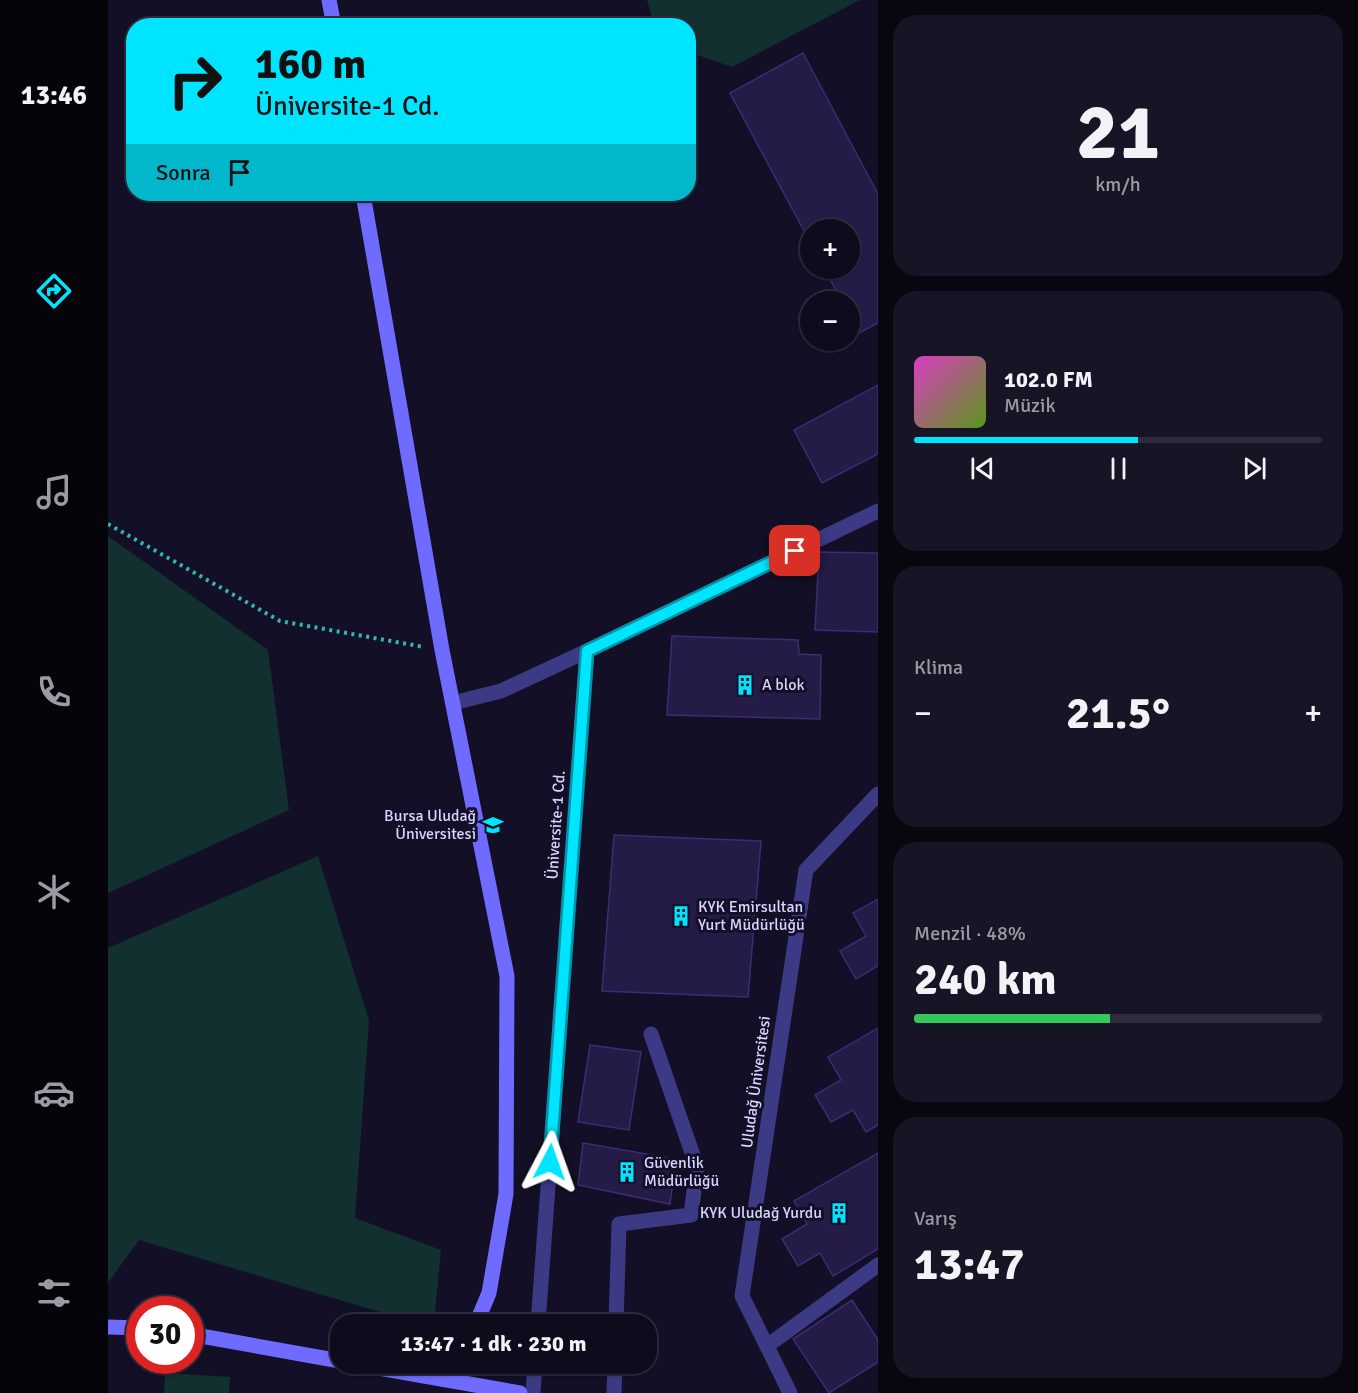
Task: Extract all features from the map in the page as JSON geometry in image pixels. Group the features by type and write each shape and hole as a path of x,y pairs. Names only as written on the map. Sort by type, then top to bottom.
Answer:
{"street":[{"path":"329,0 332,18"},
{"path":"364,201 442,650 507,976 506,1194 489,1293 480,1314"},
{"path":"453,703 501,691 878,511"},
{"name":"Üniversite-1 Cd.","path":"539,1314 587,651"},
{"name":"Uludağ Üniversitesi","path":"790,1393 742,1296 806,870 878,794"},
{"path":"616,1314 619,1224 691,1215 697,1167 651,1034"},
{"path":"767,1346 878,1265"},
{"path":"108,1328 126,1328"},
{"path":"204,1337 330,1359"},
{"path":"412,1374 520,1393"},
{"path":"452,1381 455,1374"},
{"path":"533,1393 534,1374"},
{"path":"614,1393 615,1374"}],"path":[{"path":"108,524 280,621 442,650"}],"green space":[{"path":"647,0 860,0 732,67 696,54 696,18 652,18"},
{"path":"108,536 268,650 289,810 108,893"},
{"path":"318,856 369,1020 355,1218 441,1250 435,1314 387,1314 139,1240 108,1283 108,948"},
{"path":"165,1374 230,1377 229,1393 164,1393"}],"building":[{"path":"803,53 878,194 878,323 860,332 860,291 836,291 830,279 860,279 860,219 800,219 800,223 730,93"},
{"path":"878,385 878,454 822,483 794,430"},
{"path":"819,552 878,553 878,632 815,630"},
{"name":"A blok","path":"672,636 798,640 799,654 821,655 820,719 667,715"},
{"name":"KYK Emirsultan Yurt Müdürlüğü","path":"614,835 761,841 748,997 602,991"},
{"path":"878,899 878,966 856,979 840,951 866,936 853,913"},
{"path":"878,1028 878,1125 866,1132 853,1110 831,1122 815,1095 841,1080 828,1057"},
{"name":"Güvenlik Müdürlüğü","path":"590,1045 641,1052 629,1130 578,1122"},
{"name":"Güvenlik Müdürlüğü","path":"583,1143 676,1159 670,1204 578,1185"},
{"name":"KYK Uludağ Yurdu","path":"878,1153 878,1249 833,1276 820,1253 798,1266 782,1239 807,1224 794,1201"},
{"path":"852,1300 878,1340 878,1362 829,1393 793,1339"}],"place":[{"name":"A blok","path":"745,685"},
{"name":"Bursa Uludağ Üniversitesi","path":"493,825"},
{"name":"KYK Emirsultan Yurt Müdürlüğü","path":"681,916"},
{"name":"Güvenlik Müdürlüğü","path":"627,1172"},
{"name":"KYK Uludağ Yurdu","path":"839,1213"}],"route":[{"path":"550,1162 587,651 795,551"}]}
